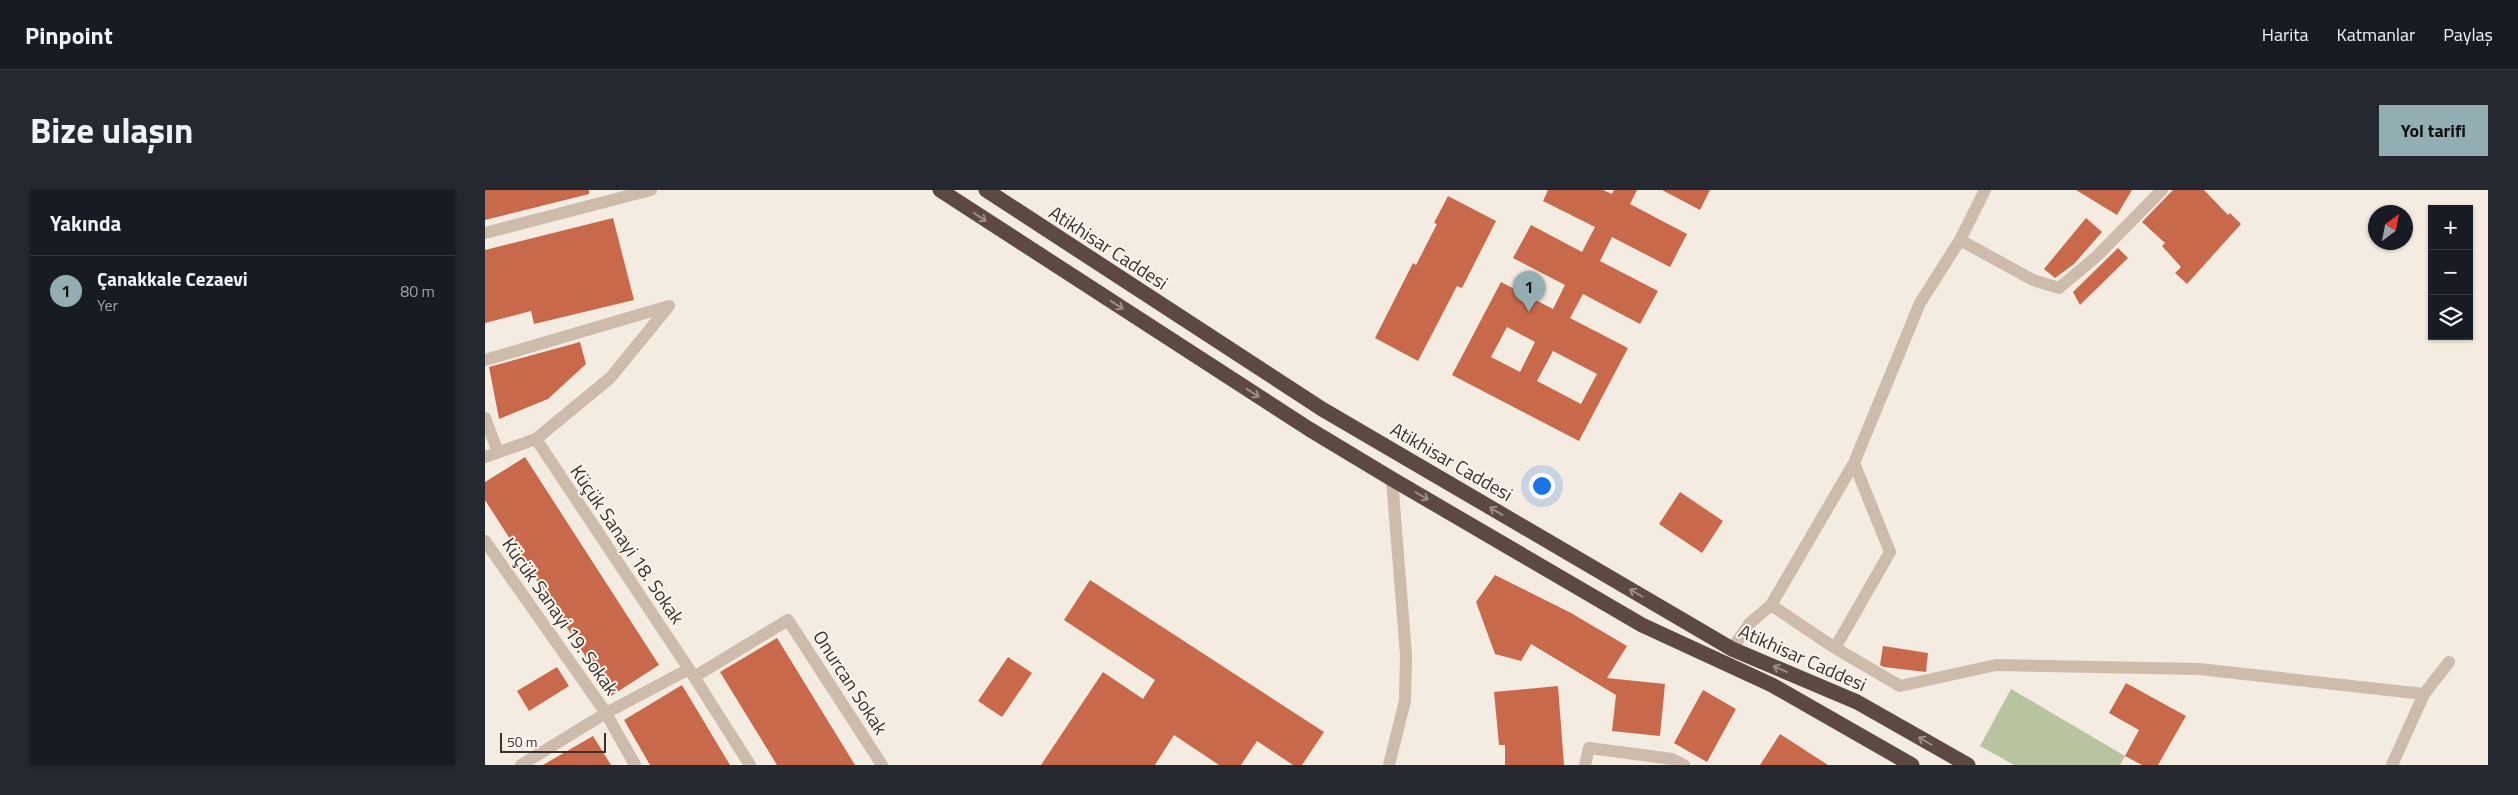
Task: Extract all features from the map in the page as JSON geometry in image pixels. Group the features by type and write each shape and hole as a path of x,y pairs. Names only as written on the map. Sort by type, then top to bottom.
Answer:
{"highway":[{"name":"Atikhisar Caddesi","path":"939,190 1309,429 1392,479 1564,578 1642,626 1772,686 1913,765"},
{"name":"Atikhisar Caddesi","path":"985,190 1322,409 1732,649 1857,702 1967,765"},
{"path":"1564,578 1575,557"}],"street":[{"path":"485,234 650,190"},
{"path":"1732,649 1751,623 1771,605 1854,463 1920,303 1960,240 1985,190"},
{"path":"1960,240 2033,280 2059,288 2097,256 2162,190"},
{"path":"485,360 669,306 610,378 536,439 485,457"},
{"path":"485,418 498,452"},
{"name":"Küçük Sanayi 18. Sokak","path":"536,439 692,673 750,765"},
{"path":"1835,648 1890,552 1854,463"},
{"path":"1389,765 1405,701 1406,655 1392,479"},
{"name":"Küçük Sanayi 19. Sokak","path":"485,541 606,713 635,765"},
{"path":"1771,605 1835,648 1900,686 1996,665 2015,665 2199,669 2425,694"},
{"name":"Onurcan Sokak","path":"692,673 788,620 882,765"},
{"path":"2392,765 2425,694 2449,662"},
{"path":"526,764 606,713 692,673"},
{"path":"1585,765 1589,748 1672,759 1684,765"}],"green space":[{"path":"2011,689 2125,756 2120,765 2014,765 1980,746"}],"building":[{"path":"485,190 589,190 589,194 485,220"},
{"path":"1548,190 1603,190 1612,194 1614,190 1637,190 1630,204 1687,234 1670,267 1612,237 1600,261 1658,291 1640,324 1583,294 1570,318 1628,348 1579,441 1452,375 1501,282 1553,309 1565,285 1513,258 1531,225 1582,252 1595,227 1543,201","holes":["1507,327 1535,342 1520,372 1491,357","1553,351 1597,374 1581,404 1537,381"]},
{"path":"1662,190 1710,190 1700,210"},
{"path":"2076,190 2132,190 2117,215"},
{"path":"2173,190 2204,190 2228,215 2230,213 2241,224 2187,284 2175,273 2181,267 2162,246 2165,243 2142,222"},
{"path":"1448,196 1496,221 1462,288 1457,286 1418,361 1375,338 1413,263 1416,265 1437,224 1434,223"},
{"path":"613,218 634,300 534,324 531,311 485,323 485,250"},
{"path":"2086,218 2102,232 2074,264 2055,278 2044,269"},
{"path":"2118,248 2128,258 2080,305 2073,292"},
{"path":"580,342 586,364 548,399 499,419 489,367"},
{"path":"525,457 659,665 611,696 485,500 485,482"},
{"path":"1680,492 1723,521 1702,553 1659,524"},
{"path":"1495,575 1571,613 1627,646 1607,678 1665,684 1660,736 1612,731 1616,695 1531,644 1521,661 1495,654 1476,602"},
{"path":"1090,580 1324,732 1302,765 1293,765 1257,741 1241,765 1219,765 1174,735 1155,765 1041,765 1103,672 1143,699 1155,680 1064,620"},
{"path":"777,638 855,765 777,765 720,672"},
{"path":"1883,646 1928,653 1926,672 1880,665"},
{"path":"1008,657 1032,673 1002,717 978,701"},
{"path":"557,667 569,686 529,711 517,691"},
{"path":"2126,683 2186,716 2158,765 2142,765 2125,756 2139,730 2109,713"},
{"path":"682,685 730,765 650,765 624,720"},
{"path":"1558,686 1564,765 1505,765 1505,745 1499,745 1494,692"},
{"path":"1703,690 1736,709 1707,762 1674,743"},
{"path":"1780,734 1828,765 1760,765"},
{"path":"593,736 611,765 543,765"}],"place":[{"name":"Çanakkale Cezaevi","path":"1529,312"}]}
